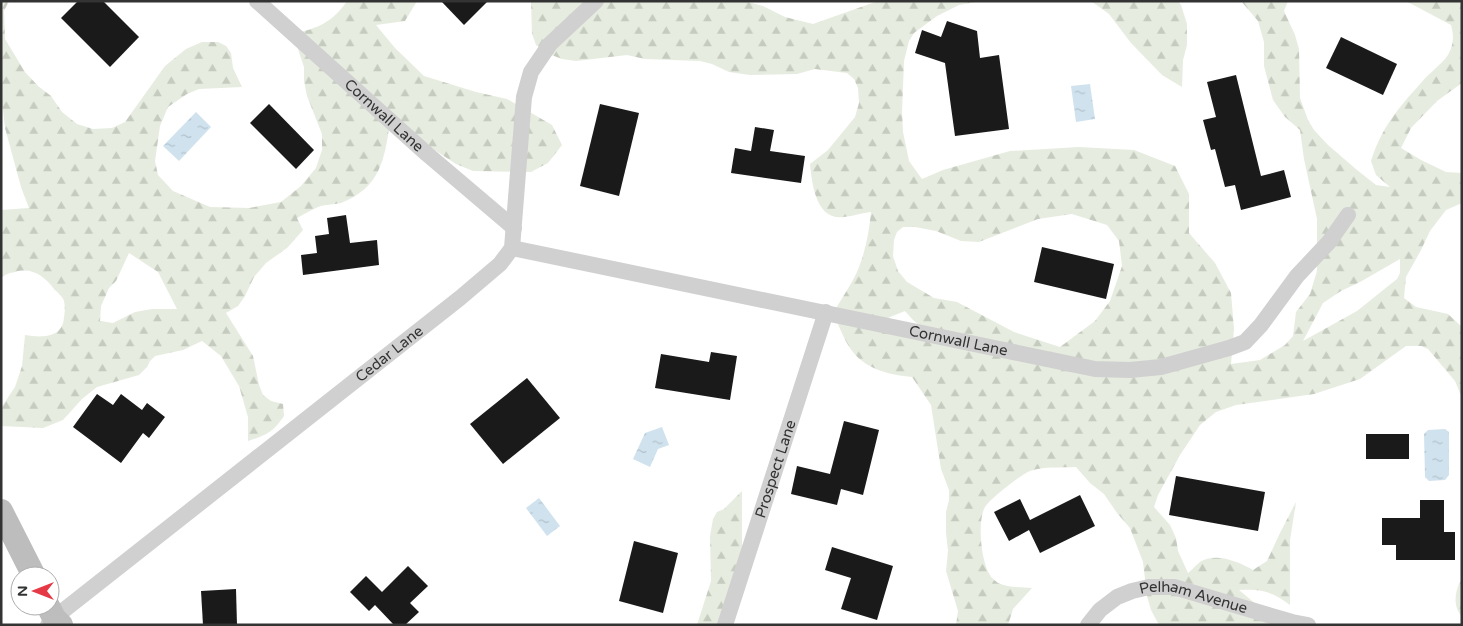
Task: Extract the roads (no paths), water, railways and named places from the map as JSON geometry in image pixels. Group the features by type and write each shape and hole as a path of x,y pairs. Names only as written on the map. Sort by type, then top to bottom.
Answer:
{"street":[{"name":"Cornwall Lane","path":"257,1 427,154 514,228"},
{"path":"512,248 524,97 531,72 550,44 596,1"},
{"name":"Cornwall Lane","path":"512,248 1095,369 1130,370 1161,367 1245,342 1297,276 1329,242 1348,215"},
{"name":"Cedar Lane","path":"53,618 460,298 500,264 512,248"},
{"name":"Prospect Lane","path":"725,625 826,312"},
{"path":"1,510 29,566"},
{"name":"Pelham Avenue","path":"1088,625 1100,610 1117,598 1132,591 1149,587 1174,587 1308,625"}],"water":[{"path":"1090,84 1095,119 1076,122 1071,86"},
{"path":"196,112 211,127 179,161 163,146"},
{"path":"662,427 669,445 658,449 650,467 633,459 645,433"},
{"path":"1445,429 1449,432 1449,475 1445,480 1429,481 1425,477 1424,434 1428,430"},
{"path":"539,498 560,526 547,536 526,508"}]}
